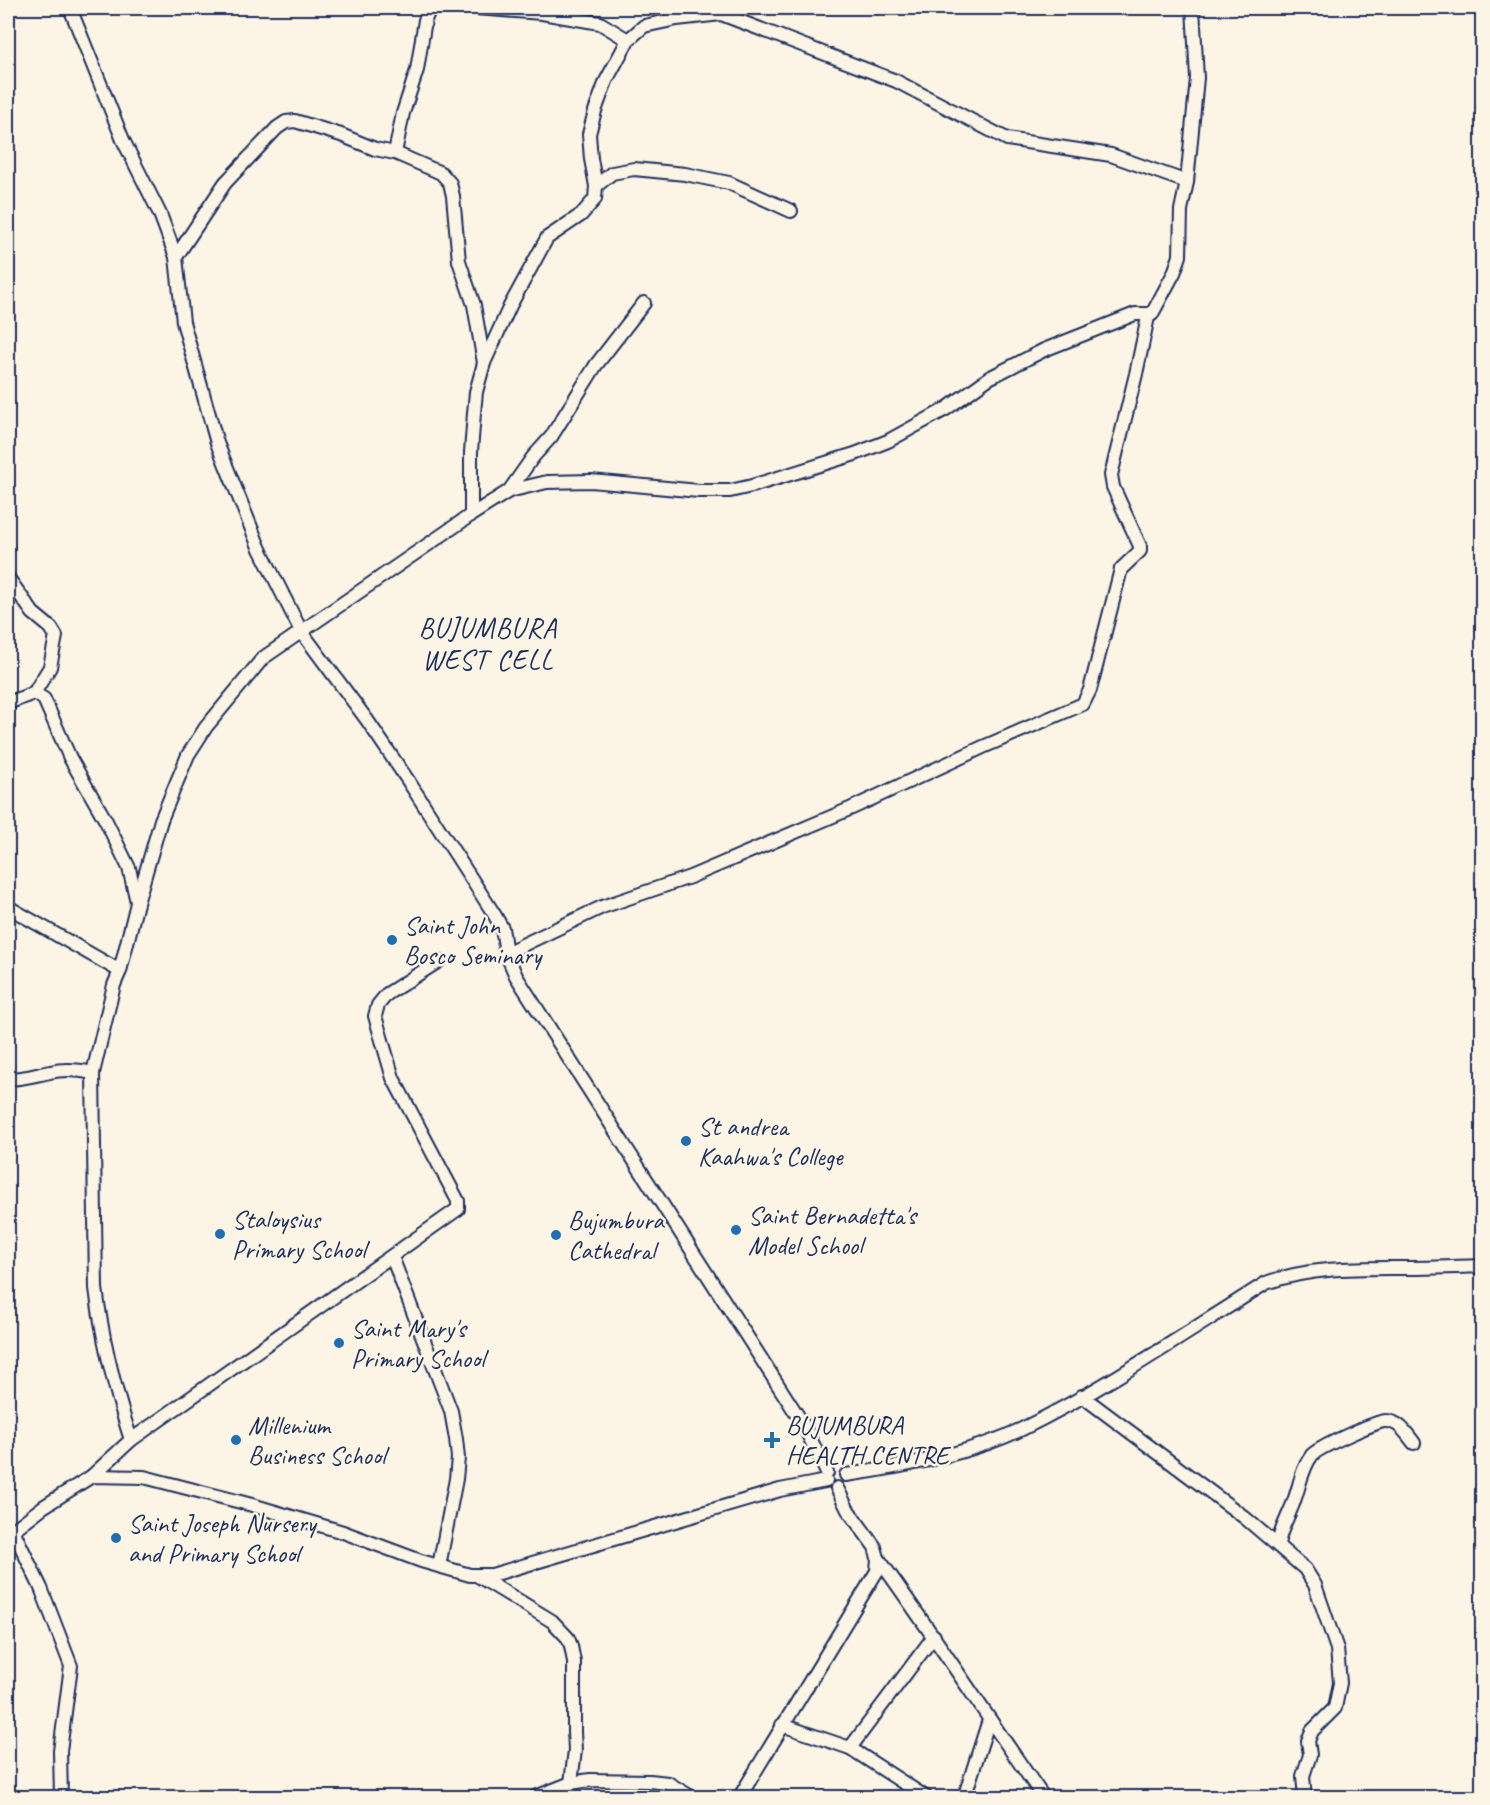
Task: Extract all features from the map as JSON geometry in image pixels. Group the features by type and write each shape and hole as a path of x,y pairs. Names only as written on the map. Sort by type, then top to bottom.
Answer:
{"street":[{"path":"70,8 123,140 160,214 176,257 183,322 217,443 260,547 302,632 397,765 482,895 502,928 506,953 516,976 803,1424 830,1480 875,1547 878,1558 877,1571 739,1797"},
{"path":"395,153 403,113 417,70 424,20 430,8"},
{"path":"476,8 542,13 600,22 628,40"},
{"path":"506,953 602,907 690,877 852,808 983,747 1083,704 1090,690 1121,569 1140,550 1113,487 1111,475 1148,317 1152,314 1174,273 1180,256 1181,210 1187,182 1197,78 1193,8"},
{"path":"471,515 473,423 476,392 484,363 510,306 547,238 581,215 595,198 596,186 589,134 595,111 606,81 628,40 644,26 721,11 896,81 1007,139 1112,155 1187,182"},
{"path":"176,257 225,183 270,135 286,122 295,121 375,149 395,153 441,174 450,183 459,261 474,305 484,363"},
{"path":"596,186 612,173 634,169 685,174 729,183 790,211"},
{"path":"509,491 551,437 596,365 644,303"},
{"path":"131,1440 115,1390 100,1323 96,1288 93,1073 114,985 120,971 161,820 188,755 206,727 263,658 509,491 547,482 591,481 699,491 730,491 752,486 855,454 888,441 946,409 989,378 1044,350 1135,314 1152,314"},
{"path":"8,578 33,613 51,628 56,636 50,667 33,693 8,704"},
{"path":"33,693 44,699 70,758 120,849 129,868 137,903"},
{"path":"8,907 120,971"},
{"path":"61,1797 60,1751 71,1666 41,1588 10,1532 43,1507 92,1476 131,1440 454,1213 459,1206 393,1078 375,1016 378,1005 387,994 439,961"},
{"path":"8,1079 23,1079 52,1071 93,1073"},
{"path":"392,1257 451,1411 456,1439 458,1458 456,1479 439,1566"},
{"path":"846,1475 969,1449 1021,1430 1082,1396 1266,1284 1285,1276 1342,1268 1482,1266"},
{"path":"1082,1396 1244,1517 1305,1569 1315,1585 1337,1649 1340,1683 1335,1708 1312,1731 1308,1742 1310,1755 1303,1776 1305,1797"},
{"path":"1278,1545 1302,1473 1312,1455 1321,1448 1383,1420 1403,1429 1414,1443"},
{"path":"92,1476 144,1477 252,1505 332,1529 439,1566 477,1576 492,1575 780,1490 830,1480 845,1482 846,1475 843,1470 831,1469 830,1480"},
{"path":"878,1558 1044,1797"},
{"path":"477,1576 552,1621 562,1630 571,1646 574,1662 575,1750 571,1783"},
{"path":"850,1748 934,1636"},
{"path":"964,1797 989,1720"},
{"path":"782,1725 850,1748 927,1797"},
{"path":"533,1797 571,1783 590,1780 650,1781 675,1786 693,1797"}],"place":[{"name":"Saint John Bosco Seminary","path":"392,940"},
{"name":"St andrea Kaahwa's College","path":"686,1141"},
{"name":"Saint Bernadetta's Model School","path":"736,1230"},
{"name":"Staloysius Primary School","path":"220,1234"},
{"name":"Bujumbura Cathedral","path":"556,1235"},
{"name":"Saint Mary's Primary School","path":"339,1343"},
{"name":"Millenium Business School","path":"236,1440"},
{"name":"BUJUMBURA HEALTH CENTRE","path":"772,1440"},
{"name":"Saint Joseph Nursery and Primary School","path":"116,1538"}],"district":[{"name":"BUJUMBURA WEST CELL","path":"488,643"}]}
